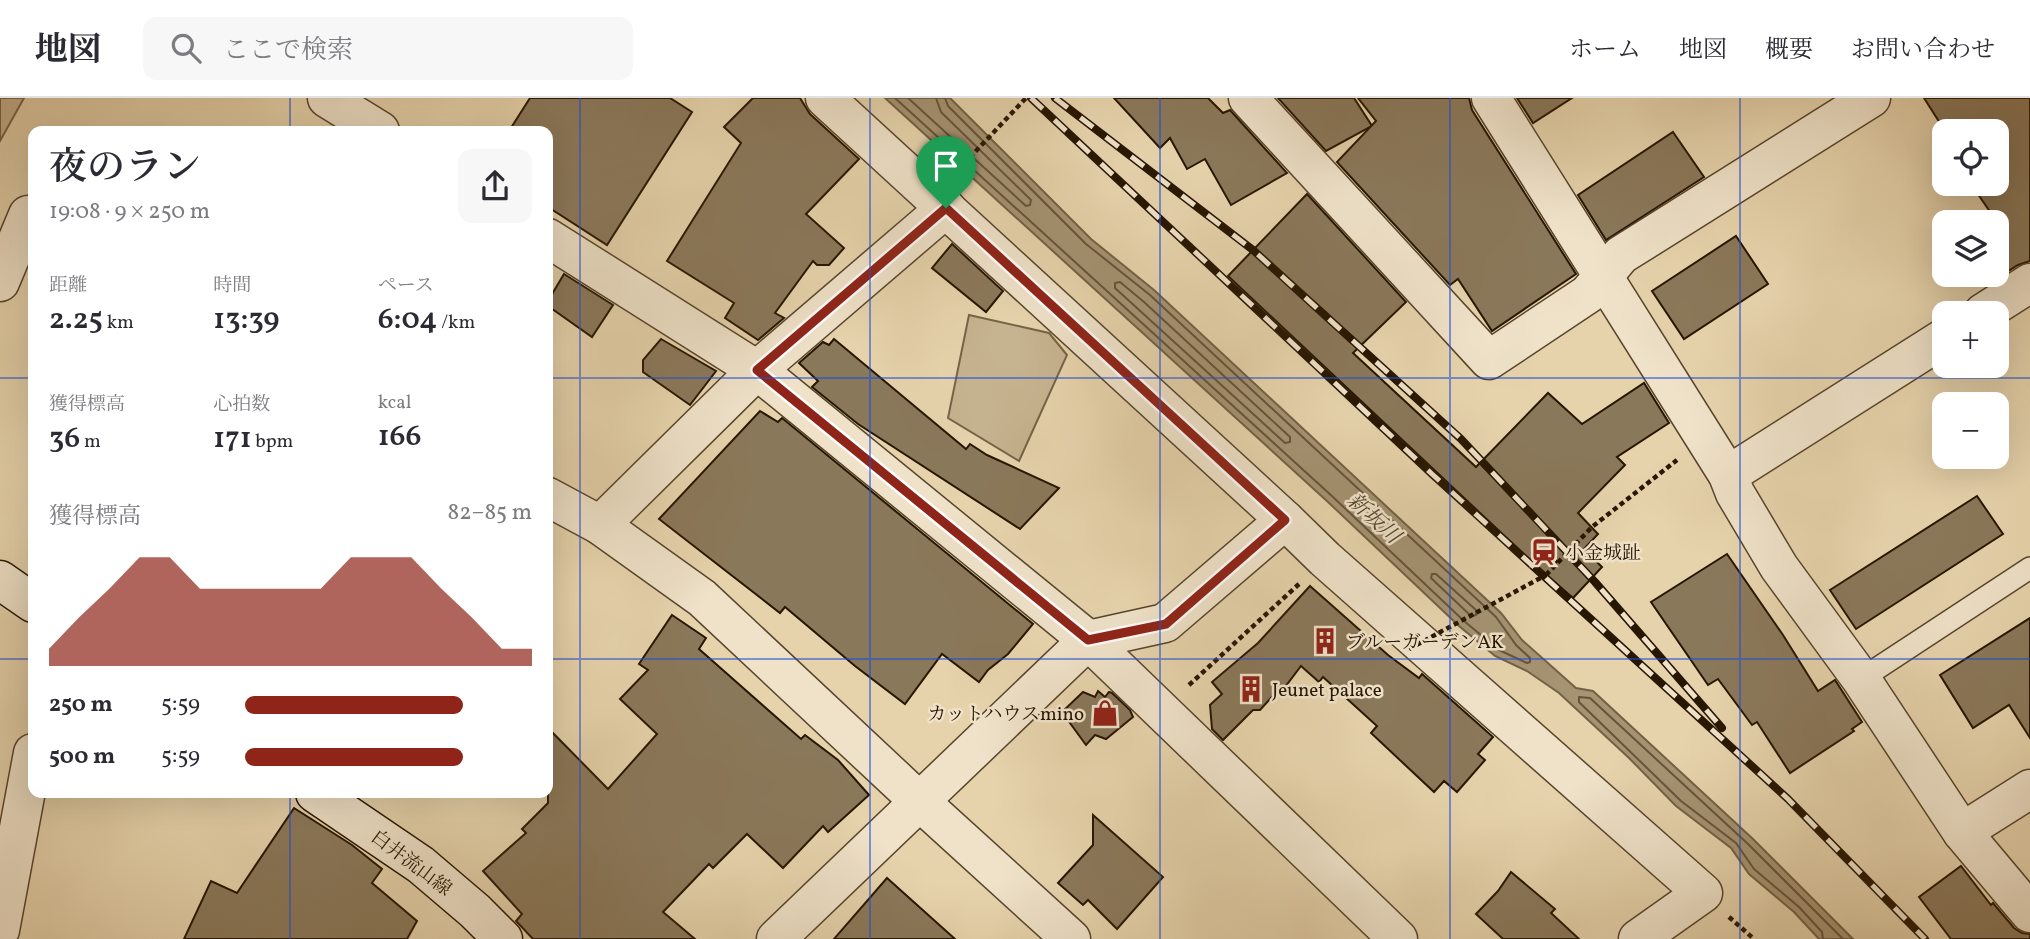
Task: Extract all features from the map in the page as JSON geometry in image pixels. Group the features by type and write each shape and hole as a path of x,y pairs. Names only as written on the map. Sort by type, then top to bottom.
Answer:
{"street":[{"path":"327,98 372,126"},
{"path":"825,98 949,193 1325,559 1703,893 1638,939"},
{"path":"1248,98 1489,359 1588,293 1621,255 1871,98"},
{"path":"1492,98 1728,475 1735,493 1779,567 1861,679 1962,832 2030,913"},
{"path":"600,525 757,370 949,193"},
{"path":"0,282 20,211"},
{"path":"553,241 757,370 1088,640 1398,939"},
{"path":"2002,301 2030,283"},
{"path":"1728,475 1932,346"},
{"path":"553,500 600,525 702,598 1071,939"},
{"path":"776,939 1088,640 1166,624 1285,520"},
{"path":"0,580 28,600"},
{"path":"0,930 28,780"},
{"path":"1962,832 2030,789"},
{"name":"白井流山線","path":"322,798 421,865 503,939"}],"lane":[{"path":"1861,679 2030,568"}],"path":[{"path":"949,193 997,129 1026,98"},
{"path":"1409,649 1546,575 1592,527 1705,438"},
{"path":"1548,556 1557,564"},
{"path":"1187,687 1307,576"}],"shaded area":[{"path":"0,98 24,98 0,141"},
{"path":"969,315 1049,333 1067,355 1019,461 948,418"}],"water":[{"name":"新坂川","path":"885,98 950,98 1091,239 1154,290 1501,613 1522,640 1576,688 1593,691 1753,839 1853,939 1819,939 1794,912 1749,874 1731,848 1676,806 1559,693 1527,671 1495,656 1459,626 1328,502"}],"building":[{"path":"530,98 670,98 692,112 607,245 553,210 553,126 512,126"},
{"path":"753,98 800,98 810,114 859,159 806,214 844,248 829,265 817,265 813,261 775,313 784,318 758,340 725,318 734,303 667,261 741,143 724,127"},
{"path":"1114,98 1208,98 1223,113 1230,110 1287,173 1231,205 1205,159 1187,169 1170,138 1160,148"},
{"path":"1278,98 1354,98 1372,126 1326,151"},
{"path":"1358,98 1469,98 1472,110 1576,274 1492,331 1458,279 1450,285 1337,162 1376,121"},
{"path":"1517,98 1572,98 1533,123"},
{"path":"1924,98 2030,98 2030,261 2009,271 2009,210 1989,210 1979,196 2009,196 2009,119 1937,119"},
{"path":"1673,132 1704,177 1606,240 1578,195"},
{"path":"1307,194 1406,302 1353,353 1476,467 1548,393 1582,424 1644,383 1669,423 1617,457 1625,465 1578,513 1598,534 1584,549 1602,567 1573,598 1228,276"},
{"path":"1736,236 1768,284 1684,339 1652,291"},
{"path":"952,244 1003,291 986,312 932,268"},
{"path":"564,274 613,305 592,337 553,310 553,293"},
{"path":"661,339 716,371 690,405 643,372 643,360"},
{"path":"834,339 966,449 970,444 987,455 1059,488 1020,529 858,424 812,387 818,381 799,363 823,342 829,345"},
{"path":"760,411 778,422 782,418 1033,624 1008,654 988,670 979,682 942,654 905,704 785,607 780,613 659,519"},
{"path":"1977,496 2003,534 1856,629 1830,590"},
{"path":"1727,554 1818,691 1835,680 1862,722 1852,729 1854,731 1790,773 1757,722 1752,725 1718,679 1708,685 1651,602"},
{"path":"1310,586 1388,655 1419,678 1422,674 1493,737 1478,754 1485,760 1457,792 1444,781 1434,792 1371,733 1377,726 1323,677 1319,682 1301,666 1282,691 1278,690 1260,710 1253,710 1223,740 1212,729 1210,705 1222,694 1212,682 1258,643"},
{"path":"672,615 706,638 699,649 801,739 805,735 838,760 869,795 828,832 823,826 783,868 747,834 713,868 709,864 663,912 695,939 533,939 516,921 522,914 483,871 526,833 522,829 548,803 548,798 553,798 553,733 608,789 657,734 620,699 648,670 639,664"},
{"path":"2030,618 2030,738 2009,705 1973,728 1940,675"},
{"path":"1098,691 1105,697 1109,692 1112,693 1130,710 1133,717 1106,739 1095,735 1086,745 1062,712 1083,692 1095,697"},
{"path":"294,808 352,845 382,869 372,883 417,921 407,939 184,939 211,881 237,893"},
{"path":"1093,815 1163,877 1117,929 1088,900 1083,905 1058,883 1093,845"},
{"path":"1961,866 1991,905 1993,903 2014,928 2030,934 2030,939 1951,939 1919,897"},
{"path":"1511,872 1555,909 1551,913 1579,939 1503,939 1476,914 1498,891"},
{"path":"887,878 955,939 834,939"}],"railway":[{"path":"1031,98 1432,474 1788,799 1925,939"},
{"path":"1055,98 1253,250 1461,439 1595,582 1722,728"}],"place":[{"name":"小金城趾","path":"1544,552"},
{"name":"ブルーガーデンAK","path":"1325,641"},
{"name":"Jeunet palace","path":"1251,689"},
{"name":"カットハウスmino","path":"1105,713"}],"route":[{"path":"946,208 1285,520 1166,624 1088,640 757,370 946,208"}]}
